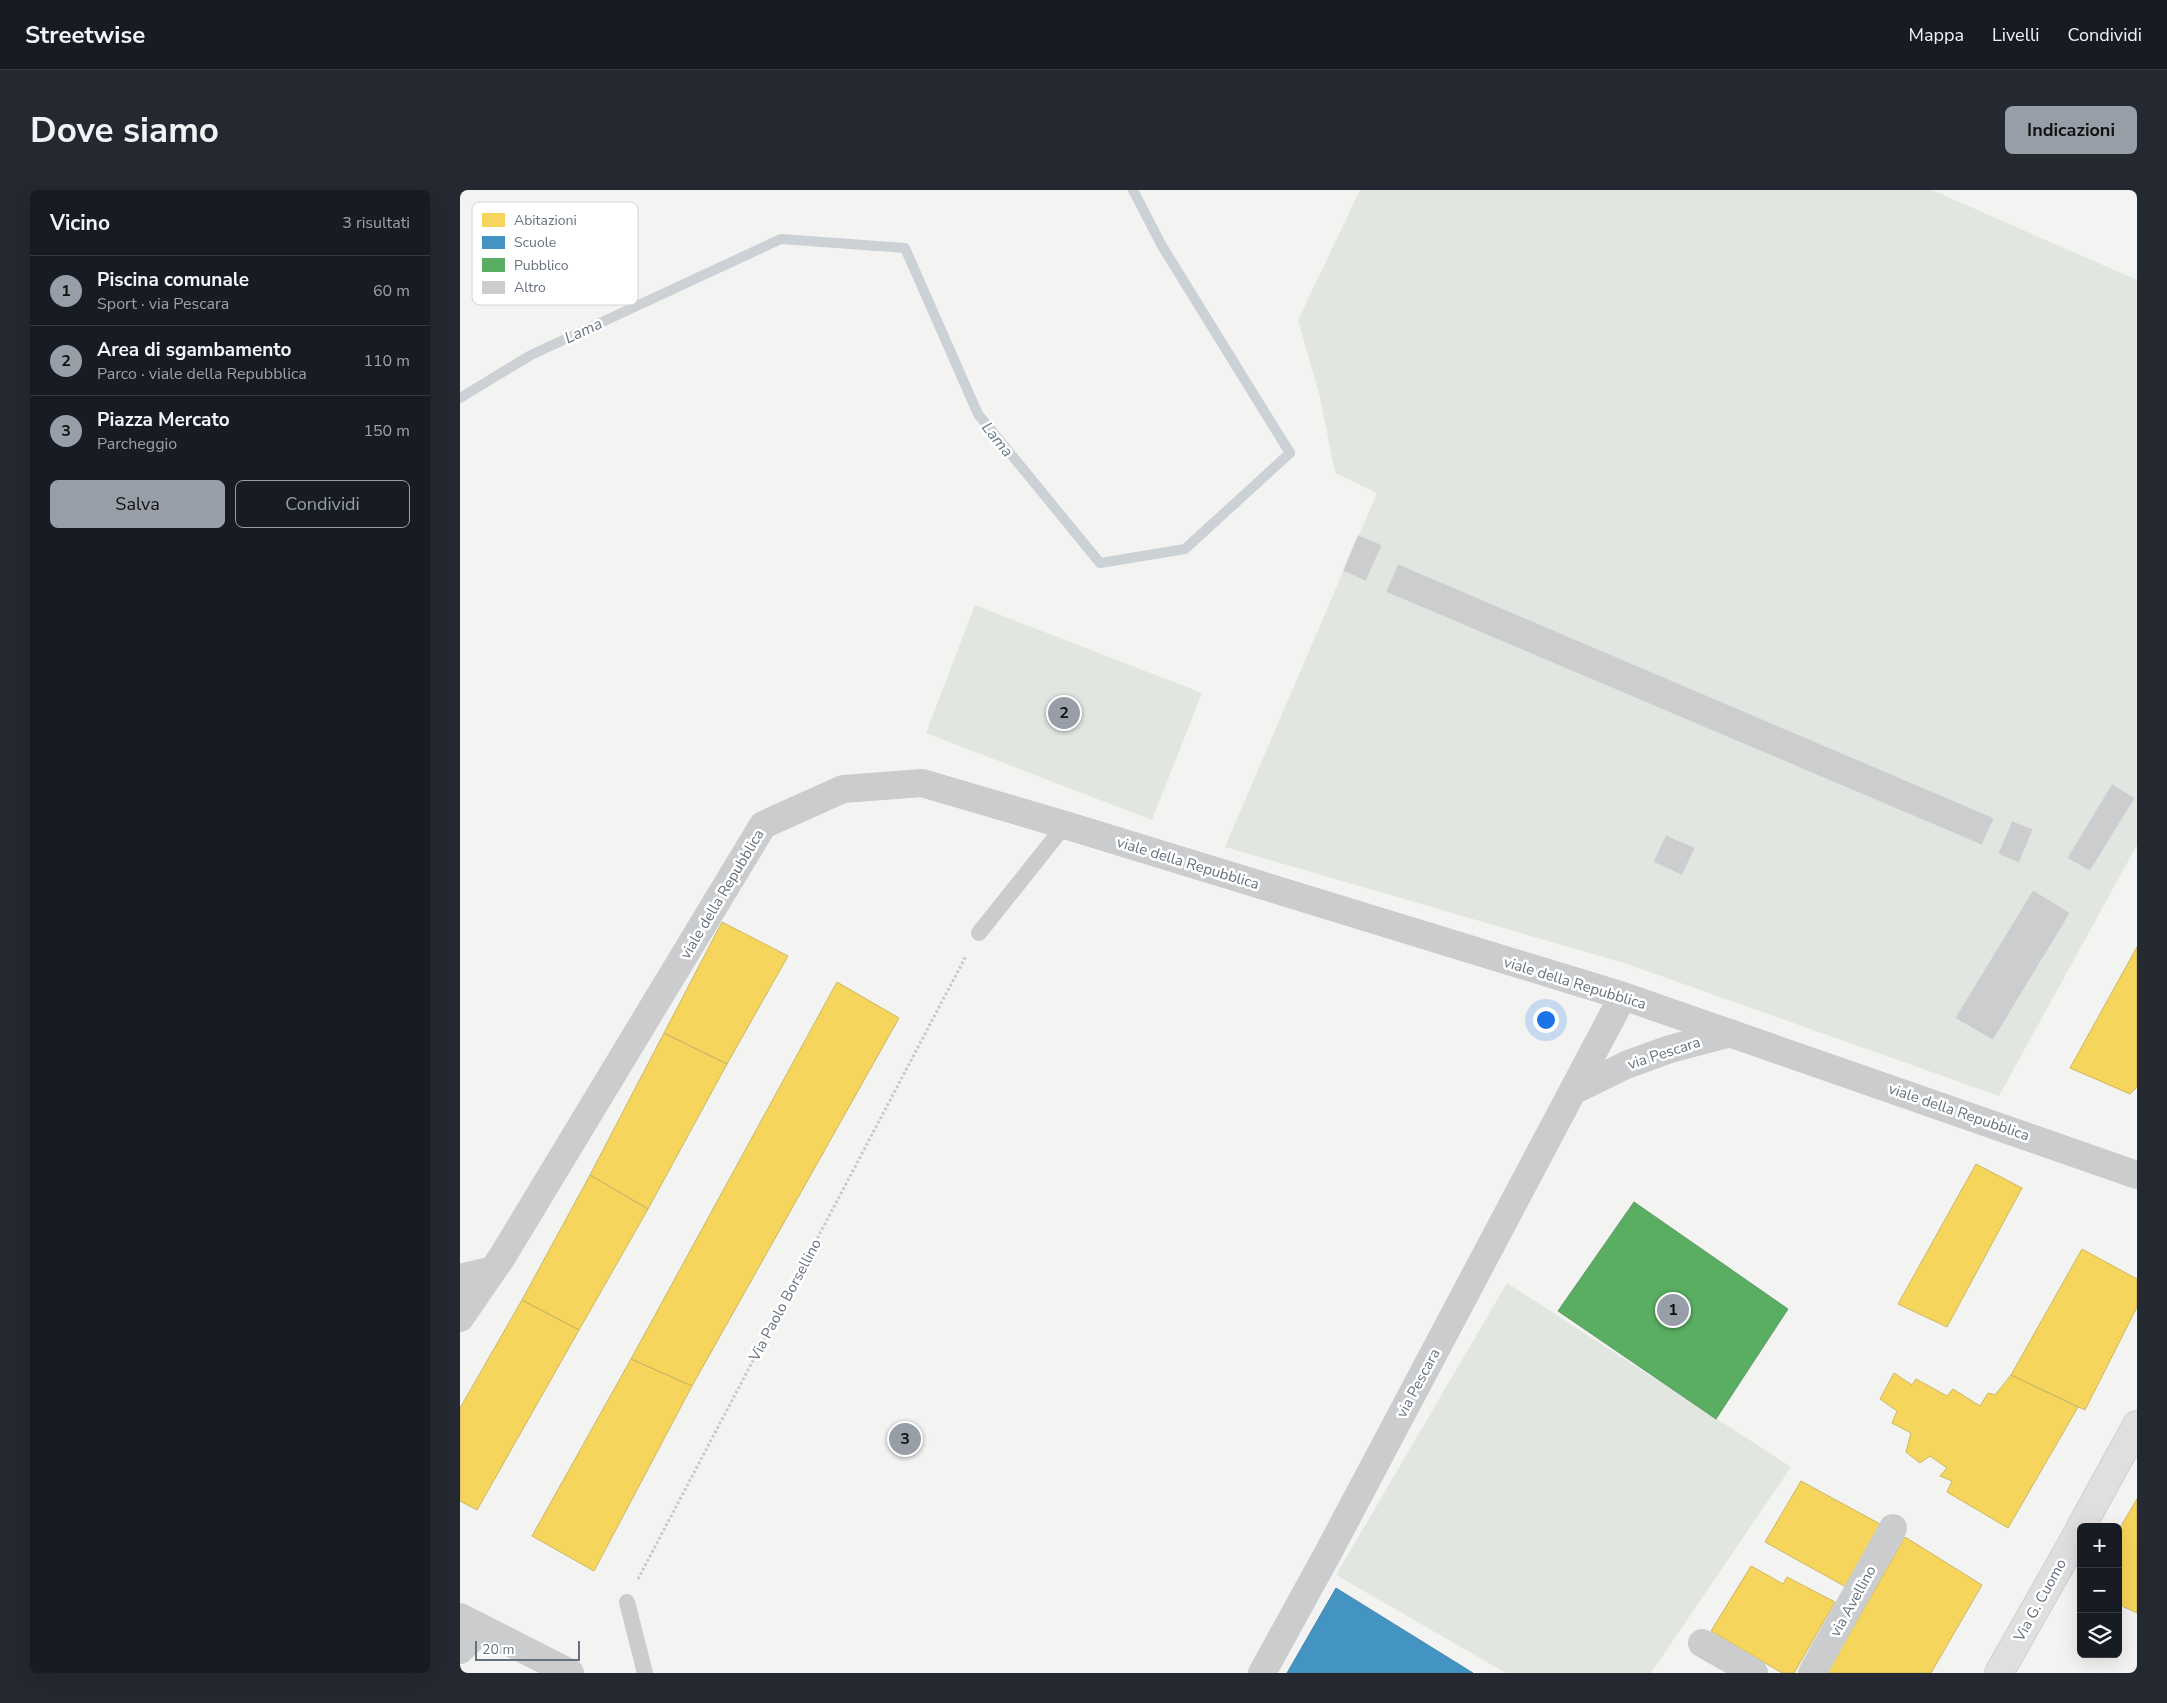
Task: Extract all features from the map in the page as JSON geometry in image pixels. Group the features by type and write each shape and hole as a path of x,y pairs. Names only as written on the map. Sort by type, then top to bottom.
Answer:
{"main road":[{"name":"Via G. Cuomo","path":"2083,1523 2137,1426"},
{"name":"Via G. Cuomo","path":"1999,1673 2077,1534"}],"street":[{"name":"viale della Repubblica","path":"460,1318 493,1270 763,825 842,789 922,783 1065,825 1623,996 2137,1175"},
{"name":"via Pescara","path":"1262,1673 1333,1545 1623,996"},
{"name":"via Pescara","path":"1573,1091 1626,1065 1670,1050 1731,1033"},
{"path":"460,1278 493,1270"},
{"name":"via Avellino","path":"1812,1673 1893,1528"},
{"path":"460,1650 471,1623 570,1673"},
{"path":"1702,1643 1754,1673"}],"lane":[{"path":"979,933 1065,825"},
{"path":"626,1602 645,1673"}],"path":[{"name":"Via Paolo Borsellino","path":"626,1602 979,933"}],"shaded area":[{"path":"1360,190 1932,190 2137,280 2137,845 1999,1096 1627,964 1225,847 1377,493 1335,473 1320,397 1298,320"},
{"path":"975,605 1202,693 1152,820 926,733"},
{"path":"1507,1283 1791,1467 1651,1673 1506,1673 1336,1575"}],"building: Abitazioni":[{"path":"722,922 788,956 727,1064 664,1033"},
{"path":"2137,947 2137,1087 2130,1094 2070,1068"},
{"path":"837,982 899,1018 692,1386 631,1359"},
{"path":"664,1033 727,1064 648,1209 590,1175"},
{"path":"1976,1164 2022,1188 1947,1327 1898,1304"},
{"path":"590,1175 648,1209 579,1330 522,1300"},
{"path":"2082,1249 2137,1279 2137,1307 2085,1410 2011,1375"},
{"path":"522,1300 579,1330 477,1510 460,1501 460,1408"},
{"path":"631,1359 692,1386 594,1571 532,1536"},
{"path":"1894,1373 1912,1385 1916,1379 1947,1396 1953,1389 1980,1406 1988,1393 1995,1395 2011,1375 2078,1407 2008,1528 1947,1492 1952,1481 1940,1476 1947,1468 1930,1456 1920,1463 1906,1452 1911,1433 1892,1423 1897,1411 1880,1399"},
{"path":"1801,1481 1880,1524 1846,1587 1765,1542"},
{"path":"2137,1499 2137,1613 2122,1606 2122,1524"},
{"path":"1905,1537 1982,1585 1931,1673 1827,1673"},
{"path":"1751,1566 1783,1584 1787,1577 1835,1602 1794,1673 1782,1673 1711,1631"}],"building: Scuole":[{"path":"1336,1588 1473,1673 1287,1673"}],"building: Pubblico":[{"path":"1634,1202 1788,1309 1716,1419 1558,1311"}],"building: Altro":[{"path":"1358,535 1382,545 1366,581 1343,571"},
{"path":"1398,564 1994,818 1982,845 1386,592"},
{"path":"2112,784 2135,798 2090,871 2067,858"},
{"path":"2012,821 2033,829 2019,863 1998,854"},
{"path":"1666,835 1695,848 1682,875 1653,862"},
{"path":"2033,890 2070,913 1993,1040 1955,1018"}],"waterway":[{"name":"Lama","path":"460,398 531,355 781,239 905,248 978,414 1100,563 1185,549 1290,453 1162,246 1133,190"}],"place":[{"name":"Area di sgambamento","path":"1064,713"},
{"name":"Piscina comunale","path":"1673,1310"},
{"name":"Piazza Mercato","path":"905,1439"}]}
